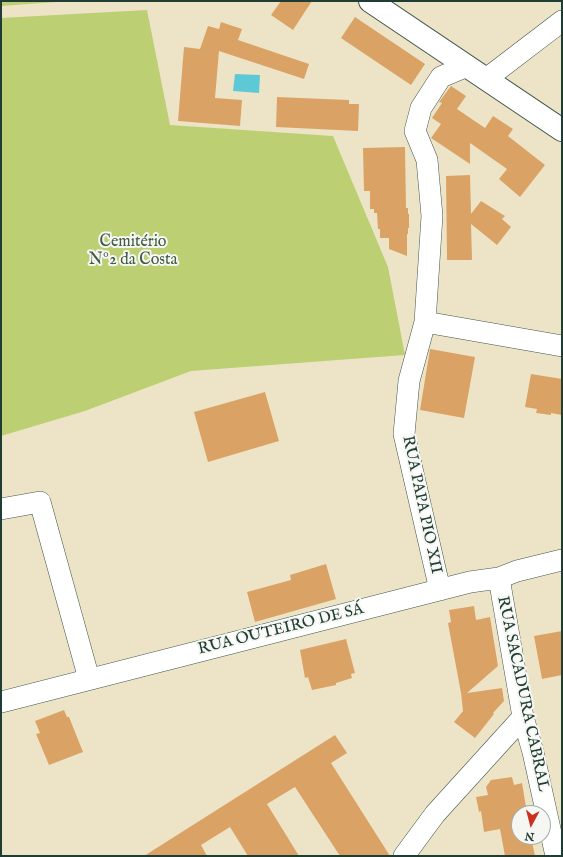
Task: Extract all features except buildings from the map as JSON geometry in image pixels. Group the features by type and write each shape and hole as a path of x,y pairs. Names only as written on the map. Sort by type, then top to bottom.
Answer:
{"main road":[{"path":"370,1 562,130"}],"street":[{"path":"486,79 562,21"},
{"name":"RUA PAPA PIO XII","path":"440,590 404,434 409,381 425,322 432,216 427,160 416,130 421,108 441,77 467,66"},
{"path":"425,322 562,346"},
{"path":"1,509 40,502 89,679"},
{"name":"RUA OUTEIRO DE SÁ","path":"1,702 470,582 498,578 517,571 562,560"},
{"name":"RUA SACADURA CABRAL","path":"498,578 523,717 533,752 556,856"},
{"path":"404,856 435,814 523,717"}],"green space":[{"path":"1,1 70,1 1,6"},
{"name":"Cemitério Nº2 da Costa","path":"147,10 170,125 333,136 388,267 405,355 191,371 85,411 1,436 1,18"}],"water":[{"path":"235,74 260,75 259,93 233,91"}]}
